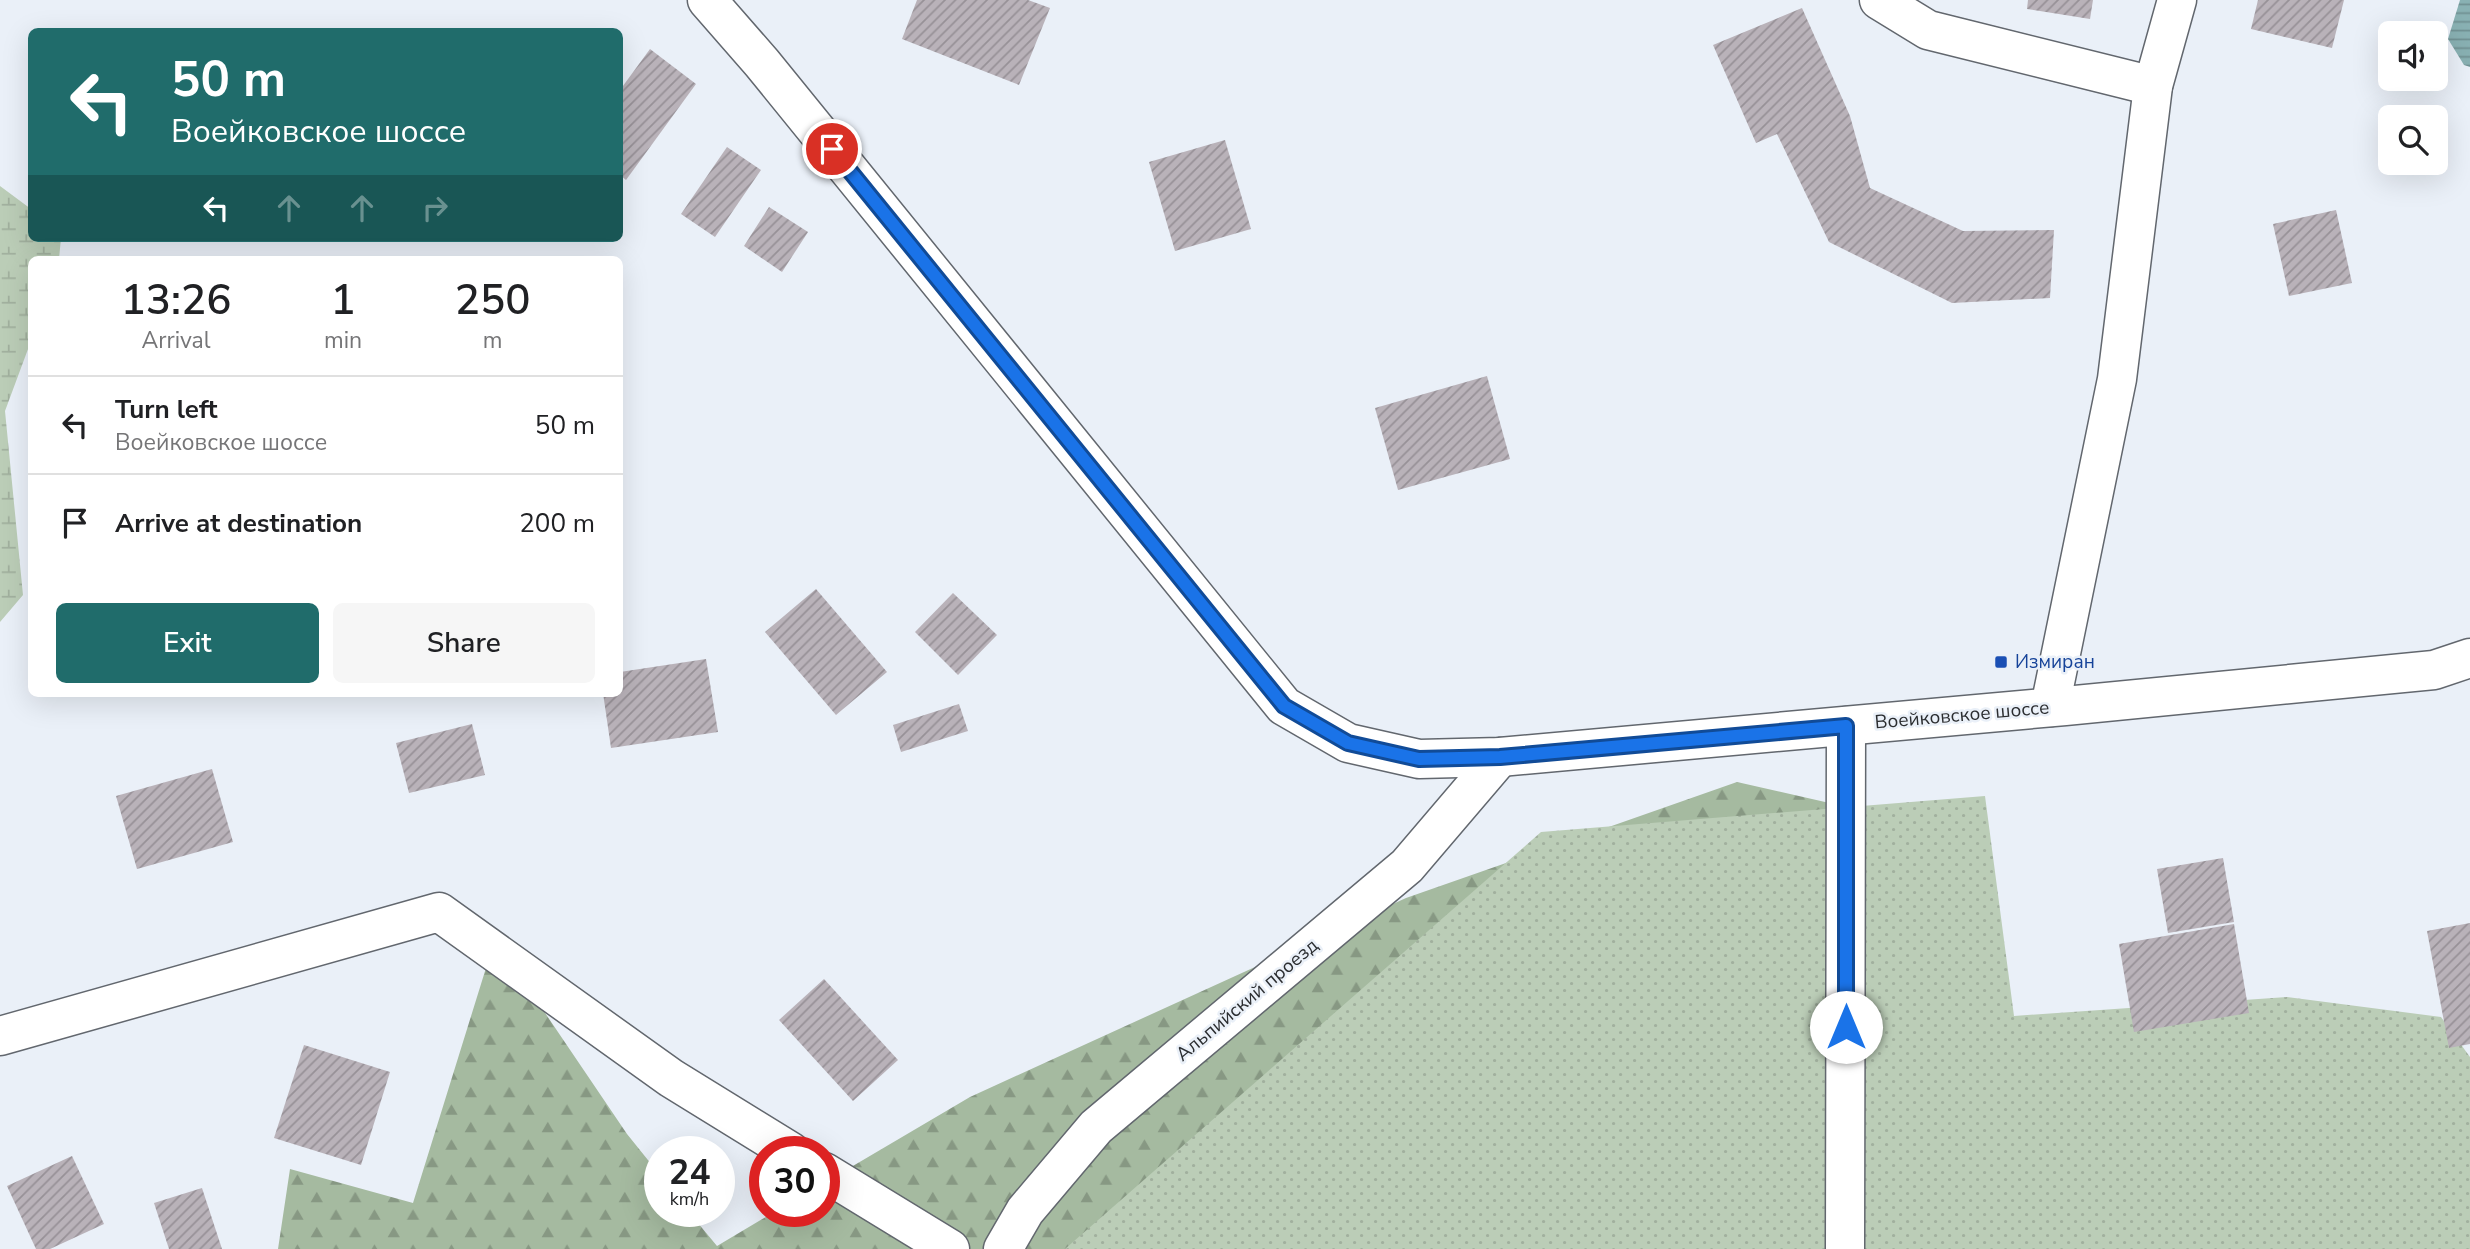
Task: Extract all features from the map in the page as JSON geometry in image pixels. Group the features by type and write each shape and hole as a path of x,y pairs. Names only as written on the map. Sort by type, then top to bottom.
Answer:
{"street":[{"name":"Воейковское шоссе","path":"707,0 789,95 1284,706 1348,743 1419,759 1500,757 2050,708 2434,670 2470,659"},
{"path":"1879,0 1928,30 2153,86"},
{"path":"2050,708 2117,379 2153,86 2177,0"},
{"path":"1845,1249 1846,726"},
{"name":"Альпийский проезд","path":"1003,1249 1025,1211 1096,1127 1408,866 1500,757"},
{"path":"0,1036 439,912 671,1078 765,1136"},
{"path":"840,1182 950,1249"}],"green space":[{"path":"0,186 28,207 28,242 61,242 59,256 28,256 28,349 5,411 23,595 0,622"},
{"path":"1737,782 1847,807 2025,1249 278,1249 290,1169 413,1203 495,939 644,1155 644,1227 701,1227 717,1246 749,1227 840,1227 840,1174 970,1097 1406,898"},
{"path":"1985,796 2014,1016 2287,997 2441,1017 2470,1057 2470,1249 1065,1249 1541,832"}],"shaded area":[{"path":"2460,0 2470,0 2470,67 2464,65 2448,39"}],"building":[{"path":"917,0 1028,0 1050,8 1019,85 902,39"},
{"path":"2028,0 2093,0 2090,19 2027,9"},
{"path":"2258,0 2344,0 2332,48 2251,29"},
{"path":"1802,8 1850,116 1870,188 1963,231 2054,230 2050,298 1952,303 1829,242 1777,134 1756,143 1713,45"},
{"path":"650,49 696,84 626,180 623,178 623,86"},
{"path":"1225,140 1251,229 1175,251 1149,162"},
{"path":"727,147 761,170 715,237 681,214"},
{"path":"769,207 808,232 782,272 744,246"},
{"path":"2336,210 2352,283 2289,296 2273,224"},
{"path":"1487,376 1510,459 1398,490 1375,408"},
{"path":"816,589 887,672 836,715 765,632"},
{"path":"953,593 997,635 958,675 915,632"},
{"path":"706,659 718,732 611,748 604,697 623,697 623,672"},
{"path":"959,704 968,731 901,752 893,725"},
{"path":"472,724 485,775 409,793 396,743"},
{"path":"212,769 233,842 137,869 116,796"},
{"path":"2223,858 2234,922 2168,933 2157,869"},
{"path":"2470,923 2470,1044 2449,1048 2427,931"},
{"path":"2234,924 2249,1013 2134,1032 2119,944"},
{"path":"824,979 898,1060 853,1101 779,1020"},
{"path":"304,1045 390,1072 361,1165 274,1138"},
{"path":"72,1156 104,1224 50,1249 36,1249 7,1186"},
{"path":"202,1188 222,1249 169,1249 154,1203"}],"place":[{"name":"Измиран","path":"2001,662"}],"route":[{"path":"832,149 1284,706 1348,743 1419,759 1500,757 1846,726 1846,1027"}]}
